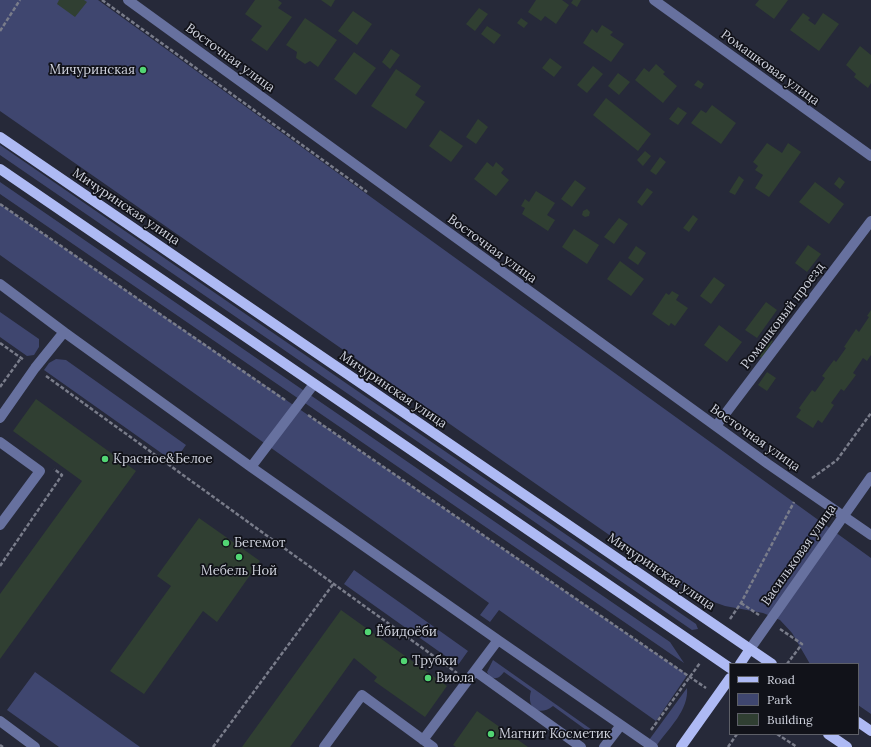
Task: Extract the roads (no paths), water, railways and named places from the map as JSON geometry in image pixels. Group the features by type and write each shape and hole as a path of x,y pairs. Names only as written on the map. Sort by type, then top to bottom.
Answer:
{"main road":[{"name":"Мичуринская улица","path":"0,137 771,663"},
{"path":"0,169 729,667"},
{"path":"741,663 750,649"},
{"path":"681,747 729,680"},
{"path":"859,723 871,731"},
{"path":"829,735 847,747"}],"street":[{"name":"Восточная улица","path":"128,0 716,426 871,534"},
{"name":"Ромашковая улица","path":"654,0 871,156"},
{"name":"Ромашковый проезд","path":"716,426 871,221"},
{"path":"0,284 251,467 653,747"},
{"path":"0,418 35,368 64,332"},
{"path":"251,467 298,408 314,384"},
{"path":"0,442 40,471 0,525"},
{"name":"Васильковая улица","path":"750,649 871,477"},
{"path":"423,740 498,640"},
{"path":"475,671 581,747"},
{"path":"324,747 362,695 432,747"},
{"path":"0,721 35,747"},
{"path":"604,747 621,725"}],"place":[{"name":"Мичуринская","path":"143,70"},
{"name":"Красное&Белое","path":"105,459"},
{"name":"Бегемот","path":"226,543"},
{"name":"Мебель Ной","path":"239,557"},
{"name":"Ёбидоёби","path":"368,632"},
{"name":"Трубки","path":"404,661"},
{"name":"Виола","path":"428,678"},
{"name":"Магнит Косметик","path":"491,734"}]}
